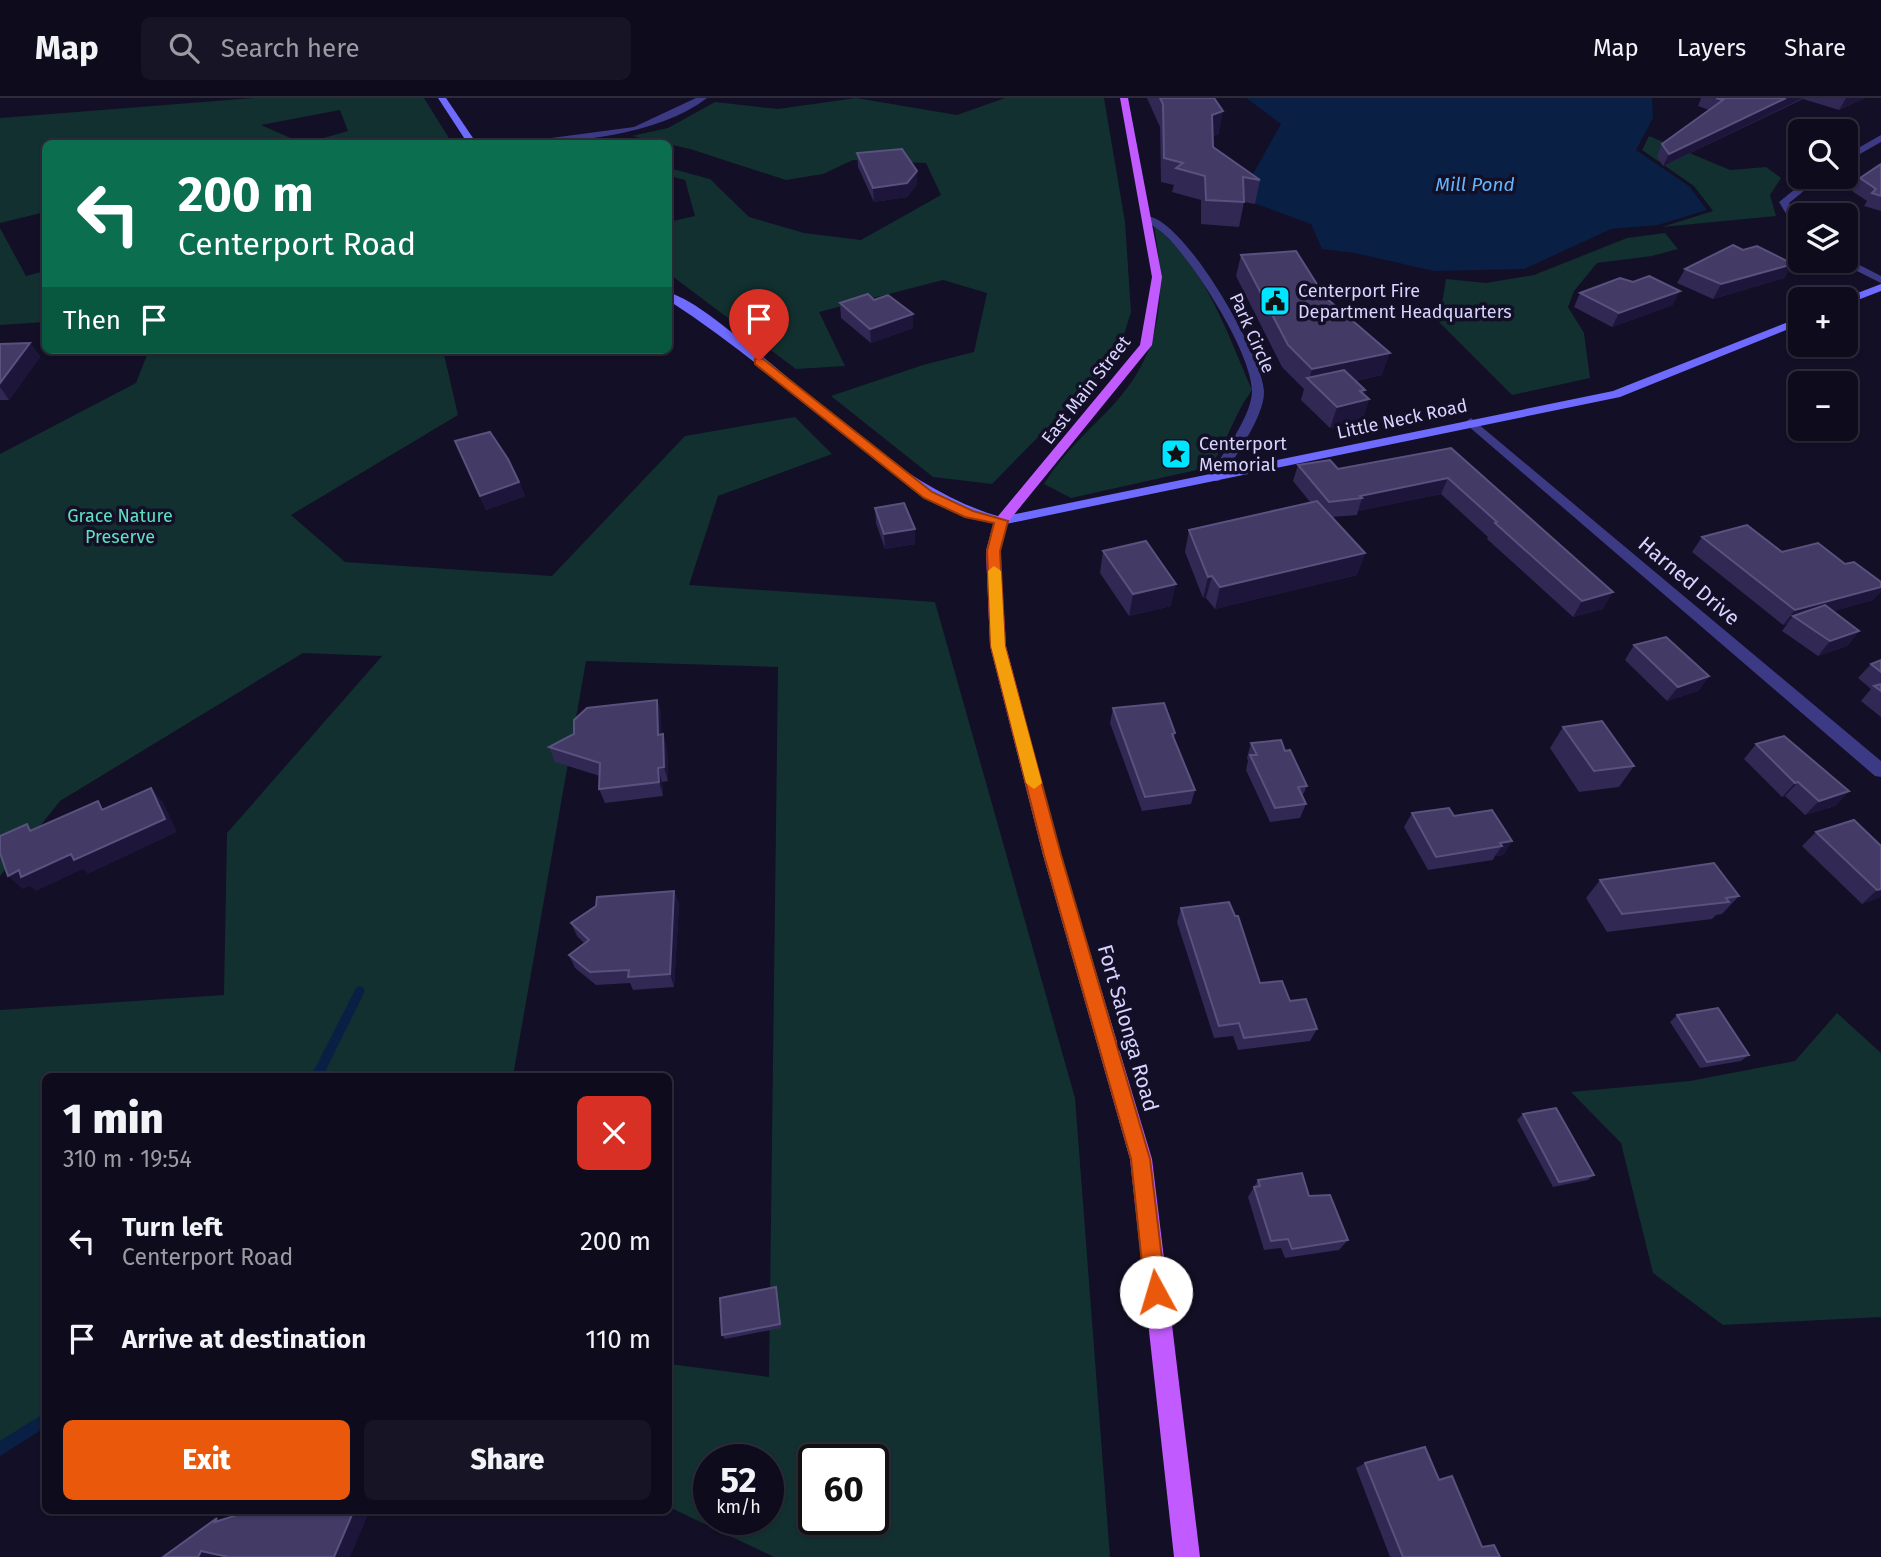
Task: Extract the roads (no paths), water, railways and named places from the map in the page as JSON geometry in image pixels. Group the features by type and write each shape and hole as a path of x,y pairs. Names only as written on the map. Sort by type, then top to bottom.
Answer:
{"main road":[{"name":"East Main Street","path":"1001,521 1110,393 1146,345 1157,278 1124,98"},
{"name":"Fort Salonga Road","path":"1001,521 993,551 998,646 1052,855 1140,1159 1187,1557"}],"street":[{"path":"442,98 470,140"},
{"path":"542,140 636,128 703,98"},
{"path":"1858,152 1881,138"},
{"path":"1788,209 1784,202 1801,189"},
{"name":"Park Circle","path":"1148,218 1171,235 1218,297 1253,369 1259,394 1241,435 1214,478"},
{"path":"1858,268 1881,280"},
{"path":"1858,296 1881,286"},
{"path":"672,298 744,349 928,495 969,514 1001,521"},
{"name":"Little Neck Road","path":"1001,521 1616,394 1788,325"},
{"name":"Harned Drive","path":"1471,422 1881,771"}],"water":[{"name":"Mill Pond","path":"1246,98 1652,98 1653,118 1636,150 1689,186 1707,210 1658,225 1611,229 1524,269 1434,271 1355,253 1322,249 1311,224 1256,204 1244,190 1281,124"}],"waterway":[{"path":"319,1073 360,991"},
{"path":"0,1449 42,1422"}],"place":[{"name":"Centerport Fire Department Headquarters","path":"1275,301"},
{"name":"Centerport Memorial","path":"1176,454"}],"park label":[{"name":"Grace Nature Preserve","path":"120,526"}]}
